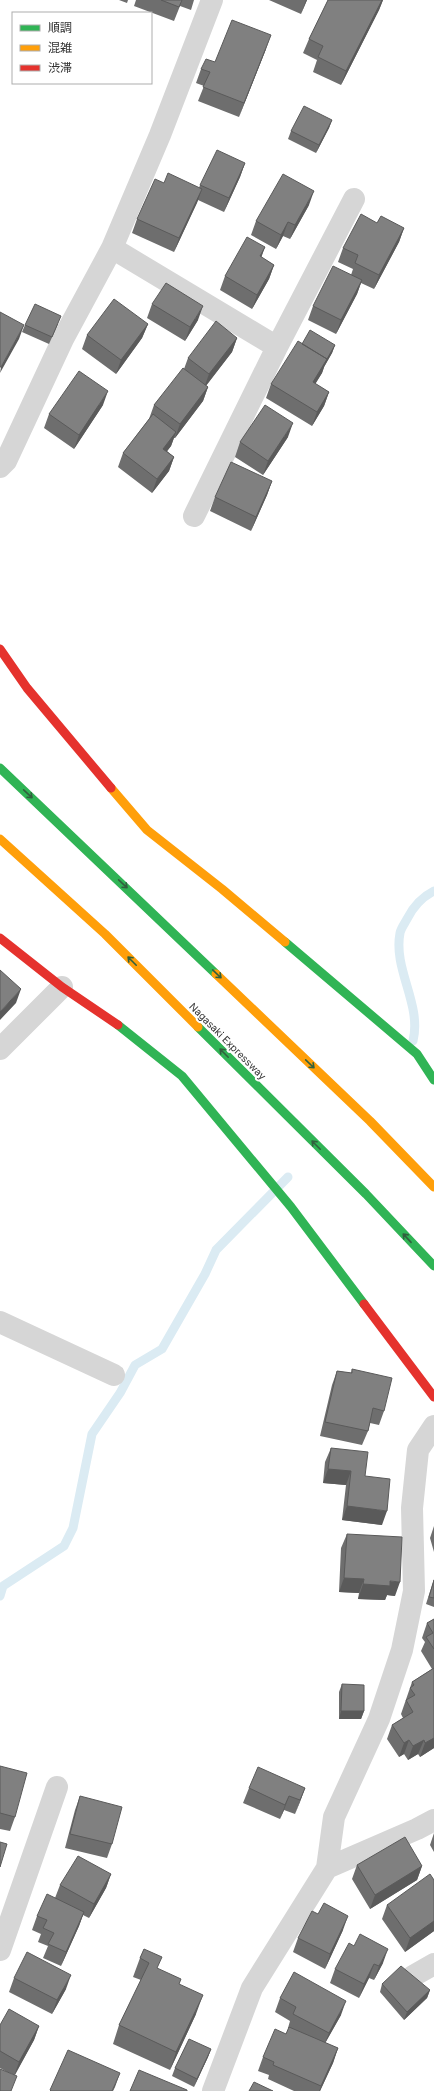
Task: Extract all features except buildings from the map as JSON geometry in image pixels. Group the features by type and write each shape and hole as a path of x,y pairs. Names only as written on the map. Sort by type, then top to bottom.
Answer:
{"main road":[{"path":"0,649 27,688 147,830 222,889 417,1054 434,1080"},
{"path":"0,768 370,1121 434,1187"},
{"name":"Nagasaki Expressway","path":"0,839 111,940 366,1194 434,1266"},
{"path":"0,938 62,987 106,1016 182,1076 291,1206 432,1389"}],"street":[{"path":"0,467 6,461 63,339 112,248 160,135 212,0"},
{"path":"194,516 276,347 354,199"},
{"path":"112,248 276,347"},
{"path":"0,1049 62,987"},
{"path":"0,1322 114,1375"},
{"path":"213,2091 252,1988 327,1868 334,1817 379,1719 402,1650 414,1591 412,1508 418,1450 434,1426"},
{"path":"0,1950 57,1787"},
{"path":"327,1868 434,1820"},
{"path":"414,1976 434,1964"}],"waterway":[{"path":"413,1041 415,1027 414,1014 400,960 400,933 415,906 434,891"},
{"path":"0,1596 3,1586 64,1546 73,1528 92,1434 120,1393 135,1365 162,1349 205,1274 216,1250 288,1177"}],"traffic: fast":[{"path":"0,768 216,974"},
{"path":"285,942 417,1054 434,1080"},
{"path":"118,1025 182,1076 291,1207 364,1304"},
{"path":"198,1027 366,1194 434,1266"}],"traffic: slow":[{"path":"111,788 147,830 222,889 285,942"},
{"path":"0,839 105,934 198,1027"},
{"path":"216,974 370,1121 434,1187"}],"traffic: jam":[{"path":"0,649 27,688 111,788"},
{"path":"0,938 62,987 118,1025"},
{"path":"364,1304 434,1397"}]}
